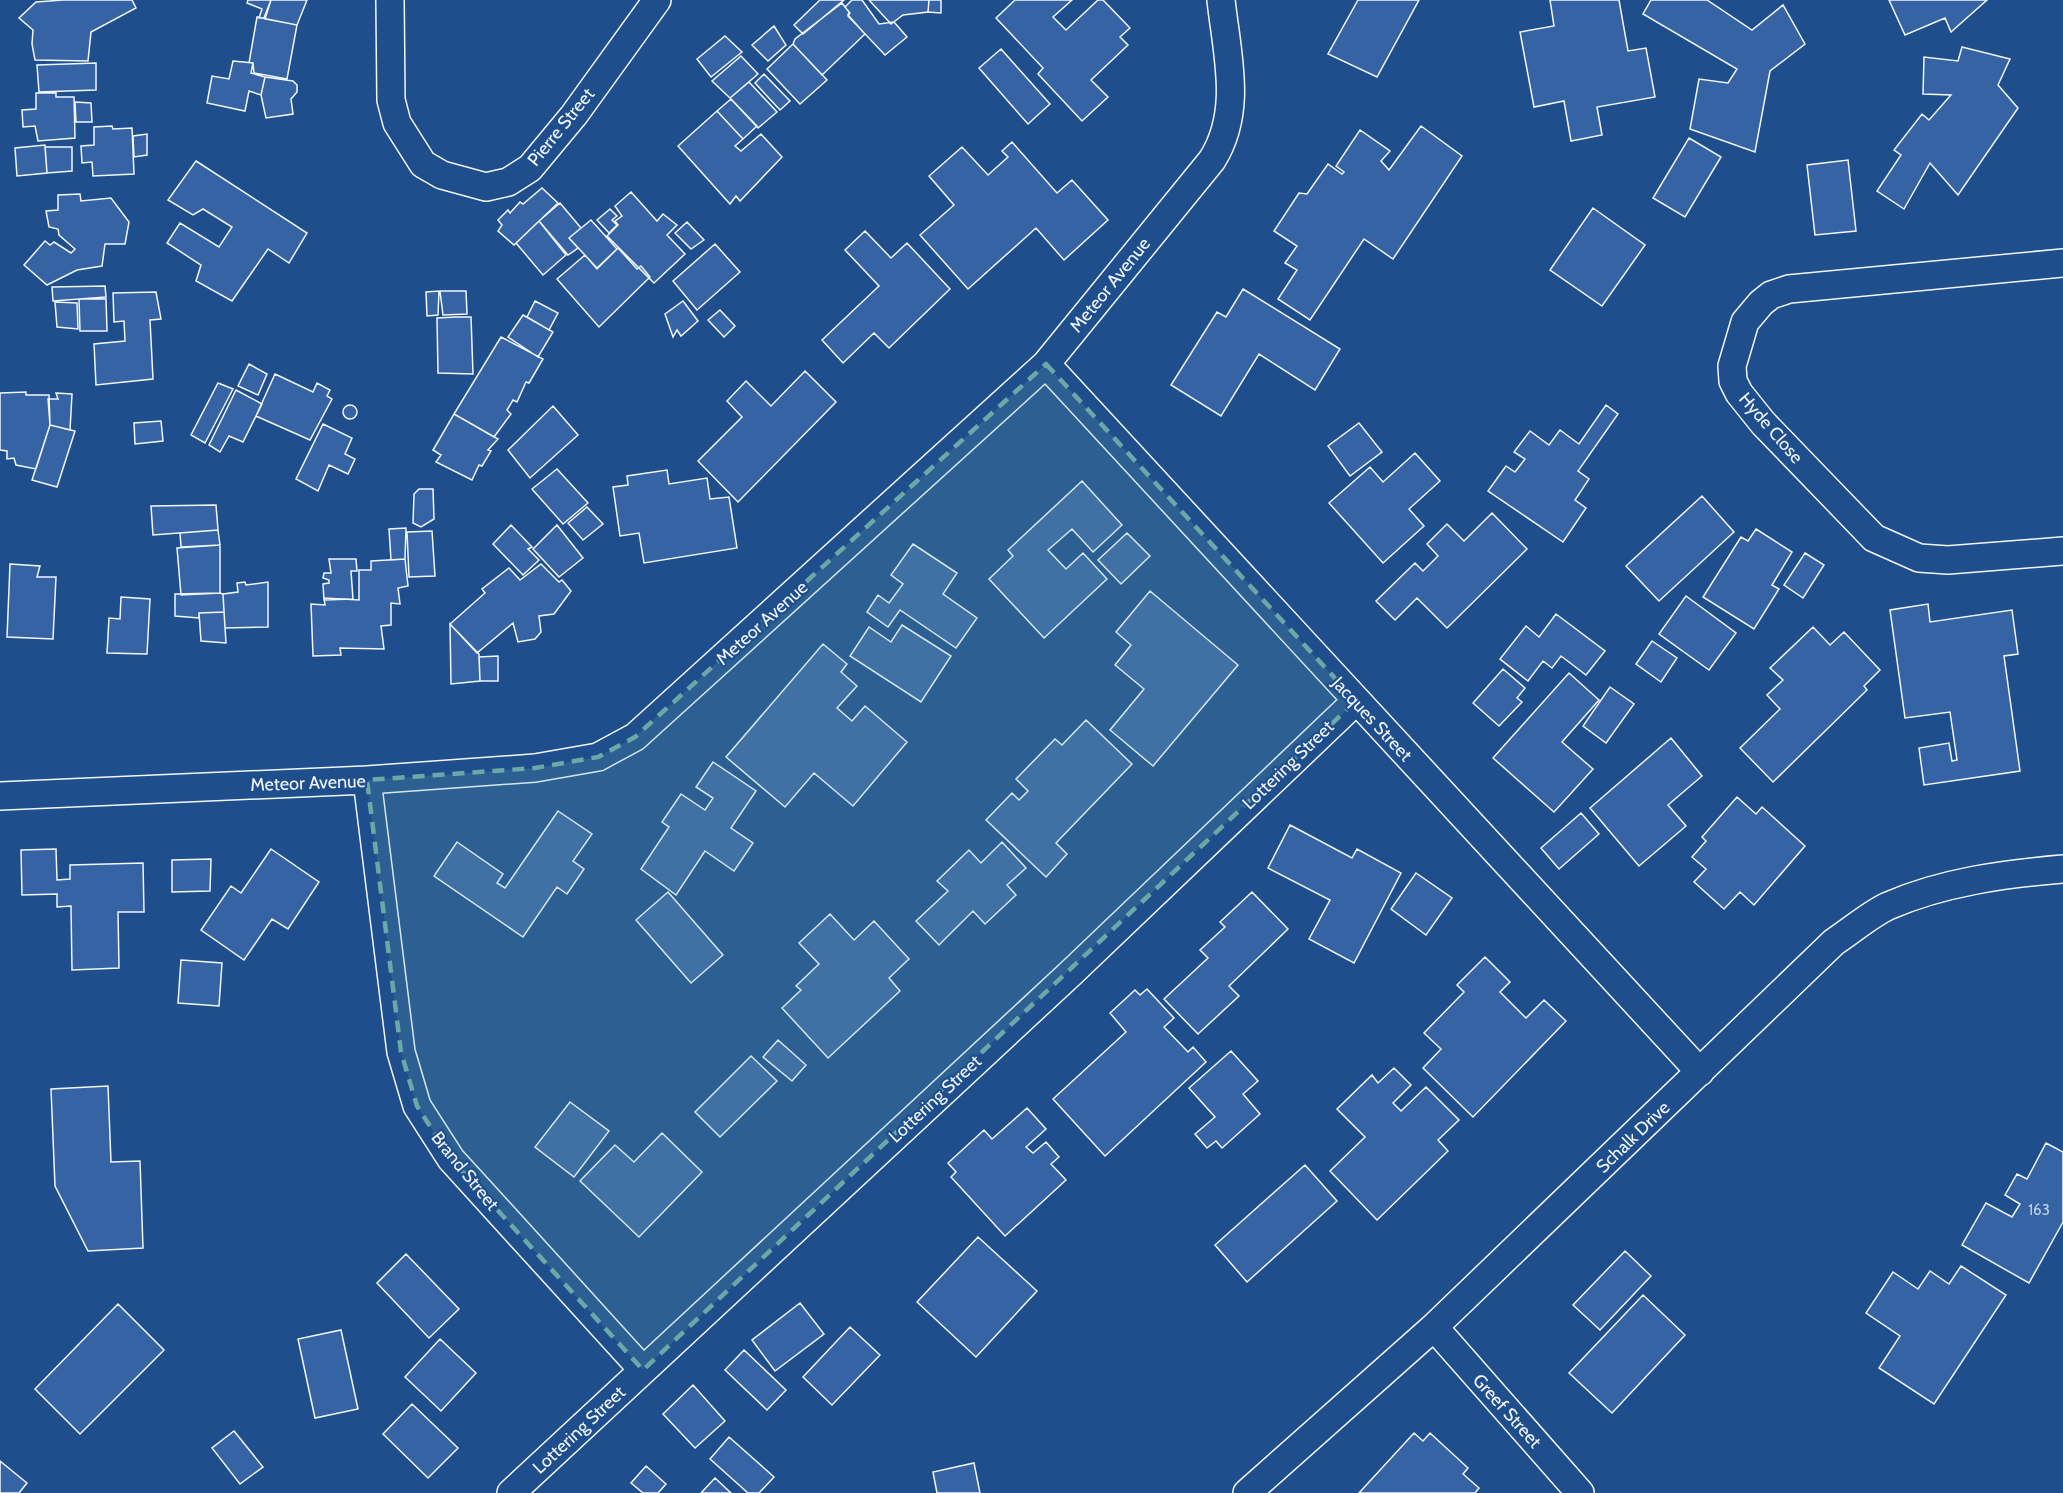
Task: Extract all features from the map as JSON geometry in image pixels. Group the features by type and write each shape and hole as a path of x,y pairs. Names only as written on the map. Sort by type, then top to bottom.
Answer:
{"street":[{"name":"Pierre Street","path":"390,0 391,100 397,123 423,164 442,175 486,187 508,182 530,168 574,116 657,0"},
{"name":"Meteor Avenue","path":"0,796 367,780 535,768 598,757 635,737 1046,364 1221,147 1228,129 1231,93 1221,0"},
{"name":"Hyde Close","path":"2063,263 1789,290 1771,295 1745,322 1732,366 1733,381 1738,393 1763,423 1874,538 1919,558 1948,560 2063,551"},
{"name":"Jacques Street","path":"1046,364 1700,1072"},
{"name":"Lottering Street","path":"511,1493 1071,973 1356,701"},
{"name":"Brand Street","path":"367,780 401,1052 417,1106 451,1159 643,1370"},
{"name":"Schalk Drive","path":"1247,1493 1434,1327 1834,942 1886,907 1969,881 2007,874 2063,869"},
{"name":"Greef Street","path":"1434,1327 1580,1493"}],"highlighted area":[{"path":"1046,364 1356,701 643,1370 451,1159 417,1106 401,1052 367,780 535,768 598,757 635,737"}],"building":[{"path":"132,0 136,8 91,32 88,61 35,60 32,44 33,30 19,18 36,2"},
{"path":"248,0 271,0 264,18 259,18 262,9 247,3"},
{"path":"271,0 307,0 297,25 265,19"},
{"path":"820,0 844,0 803,34 794,25"},
{"path":"852,0 862,0 879,24 894,22 907,37 885,55 848,16 850,13 845,7"},
{"path":"869,0 929,0 928,12 903,15 891,24"},
{"path":"929,0 941,0 941,13 928,12"},
{"path":"1015,0 1072,0 1053,17 1066,30 1098,0 1103,0 1130,28 1120,37 1128,45 1091,80 1108,97 1082,121 1038,74 1043,68 996,18"},
{"path":"1358,0 1419,0 1377,77 1328,54"},
{"path":"1550,0 1619,0 1628,51 1646,48 1655,97 1597,107 1602,135 1571,141 1564,101 1534,107 1520,32 1554,26"},
{"path":"1651,0 1707,0 1752,30 1783,5 1805,44 1770,71 1755,152 1690,129 1699,79 1728,83 1737,69 1643,14"},
{"path":"1889,0 1987,0 1951,32 1945,18 1905,35"},
{"path":"842,3 849,12 848,15 865,34 822,75 793,44 795,39"},
{"path":"257,17 297,25 287,79 254,73 253,63 249,63"},
{"path":"774,26 786,45 768,61 752,45"},
{"path":"725,36 742,52 711,77 697,59"},
{"path":"793,44 827,80 800,104 767,69"},
{"path":"1962,47 2010,59 1998,85 2018,108 1958,195 1930,163 1904,209 1877,191 1901,155 1894,150 1922,114 1929,120 1951,95 1923,94 1924,57 1958,61"},
{"path":"1001,49 1050,104 1028,124 979,68"},
{"path":"741,56 758,74 730,98 712,81"},
{"path":"233,61 253,63 251,73 265,77 261,95 249,91 245,111 207,103 212,76 229,79"},
{"path":"96,63 96,90 39,92 37,65"},
{"path":"764,74 790,101 780,110 755,83"},
{"path":"265,77 293,81 297,85 297,92 291,99 293,114 266,118 261,95"},
{"path":"749,82 777,112 758,128 730,98"},
{"path":"36,93 56,93 56,97 74,97 75,138 38,141 35,126 23,127 22,110 36,109"},
{"path":"731,99 757,126 743,139 717,111"},
{"path":"75,102 91,103 92,122 76,122"},
{"path":"717,111 743,139 735,146 741,151 761,134 782,157 740,201 736,196 730,204 678,146"},
{"path":"112,126 113,129 132,128 134,174 93,176 92,162 82,163 81,146 94,145 94,127"},
{"path":"1421,126 1462,156 1393,259 1364,239 1310,320 1278,299 1297,270 1285,263 1297,246 1274,231 1299,193 1307,194 1328,164 1342,174 1344,172 1336,166 1360,130 1390,151 1381,161 1389,170"},
{"path":"147,134 147,155 134,157 133,136"},
{"path":"1689,138 1721,157 1685,217 1653,198"},
{"path":"1012,142 1057,193 1072,180 1108,220 1064,260 1036,228 968,289 920,235 954,205 929,176 962,147 988,175 1008,157 1002,151"},
{"path":"45,145 47,173 17,176 15,148"},
{"path":"45,147 72,147 72,171 47,173"},
{"path":"1848,160 1856,231 1815,235 1807,165"},
{"path":"196,161 307,233 289,263 268,249 232,301 196,281 201,265 167,243 180,223 219,247 232,227 203,209 193,215 168,200"},
{"path":"542,188 558,203 514,245 498,231 502,225 498,220 508,210 510,213 520,202 523,204"},
{"path":"631,192 657,221 663,214 677,225 667,235 685,254 654,283 607,236 618,225 615,221 622,216 615,206"},
{"path":"80,194 81,201 111,198 129,222 125,244 105,244 102,266 77,270 47,285 24,265 45,241 50,245 54,242 71,253 75,249 59,235 58,229 49,227 46,211 58,210 58,195"},
{"path":"560,203 581,228 569,238 578,248 568,255 539,221"},
{"path":"1593,208 1645,245 1602,306 1550,270"},
{"path":"610,209 617,216 612,220 617,225 609,233 597,220"},
{"path":"591,220 617,249 597,268 569,238"},
{"path":"539,221 566,255 543,275 516,243"},
{"path":"687,222 704,240 691,249 675,233"},
{"path":"865,231 891,258 907,243 950,289 889,348 874,333 843,363 822,340 879,286 845,250"},
{"path":"715,244 740,272 697,310 673,281"},
{"path":"618,248 637,269 641,266 650,277 599,327 557,279 585,255 597,269"},
{"path":"105,286 106,297 53,301 52,287"},
{"path":"1243,289 1340,349 1315,390 1259,354 1221,416 1171,385 1217,312 1226,317"},
{"path":"439,291 438,315 427,316 426,292"},
{"path":"440,291 466,291 467,314 443,315"},
{"path":"156,292 161,319 150,320 153,379 96,385 94,344 125,341 124,321 114,322 113,293"},
{"path":"79,299 106,299 107,331 80,331"},
{"path":"535,301 558,313 549,330 527,317"},
{"path":"683,301 698,321 681,336 677,330 673,337 665,314"},
{"path":"55,302 77,303 78,329 57,327"},
{"path":"720,310 735,326 724,337 708,320"},
{"path":"523,315 553,332 538,357 508,337"},
{"path":"471,317 473,374 438,373 437,318"},
{"path":"501,337 543,359 529,383 526,382 517,402 513,400 507,410 511,414 494,437 454,414"},
{"path":"249,364 267,374 258,395 238,386"},
{"path":"805,371 836,402 738,502 698,461 742,417 727,401 746,381 771,406"},
{"path":"275,374 313,392 317,383 330,390 327,396 332,399 310,440 256,416"},
{"path":"218,383 233,389 205,443 191,435"},
{"path":"236,390 262,404 243,442 229,436 220,452 209,445"},
{"path":"26,392 26,395 49,395 50,425 36,469 16,465 14,458 7,459 7,451 0,450 0,393"},
{"path":"56,393 72,394 70,430 50,425 48,399 58,399"},
{"path":"347,405 353,405 357,412 353,419 347,419 343,415 343,409"},
{"path":"1606,405 1618,414 1578,471 1589,479 1575,500 1586,508 1563,542 1488,491 1506,466 1515,472 1525,459 1514,452 1530,431 1549,445 1560,430 1579,444"},
{"path":"553,406 578,435 530,478 508,450"},
{"path":"454,414 498,439 488,450 491,451 482,466 479,465 472,480 436,462 441,455 433,450"},
{"path":"161,421 163,441 135,444 134,423"},
{"path":"1359,423 1382,452 1350,476 1328,446"},
{"path":"323,424 352,438 345,454 355,459 348,474 329,465 318,491 296,479"},
{"path":"50,425 75,431 57,487 32,480"},
{"path":"1415,453 1440,481 1409,509 1424,526 1383,563 1329,503 1370,467 1383,482"},
{"path":"557,469 588,503 563,524 532,489"},
{"path":"667,470 669,484 707,478 710,499 729,497 737,548 644,563 639,533 620,536 613,487 628,485 627,476"},
{"path":"1082,481 1122,525 1093,552 1072,529 1048,550 1066,569 1083,553 1107,579 1044,638 989,579 1013,556 1008,550"},
{"path":"419,489 433,489 434,519 421,527 413,523 414,494"},
{"path":"1702,496 1734,532 1659,601 1626,566"},
{"path":"216,505 218,530 153,535 151,506"},
{"path":"587,507 603,524 583,540 568,523"},
{"path":"1492,513 1527,549 1447,628 1417,598 1395,620 1376,601 1415,563 1423,571 1438,556 1427,544 1447,524 1464,541"},
{"path":"511,525 532,547 528,549 539,560 523,575 493,544"},
{"path":"557,525 583,558 559,577 533,549"},
{"path":"406,528 405,559 391,560 389,529"},
{"path":"1756,529 1792,552 1772,585 1779,589 1754,629 1703,597 1741,537 1748,541"},
{"path":"218,530 220,545 181,547 180,533"},
{"path":"432,531 435,576 409,577 407,532"},
{"path":"1127,533 1150,556 1121,584 1098,560"},
{"path":"913,544 957,573 943,594 977,618 956,648 900,610 888,627 867,612 878,595 889,603 903,584 891,575"},
{"path":"220,545 220,593 181,595 177,548"},
{"path":"1805,553 1824,565 1803,598 1784,585"},
{"path":"329,559 356,559 357,571 351,571 353,599 324,600 323,584 329,583 329,580 323,578 324,573 331,573"},
{"path":"405,559 408,586 398,588 400,604 391,603 391,625 381,626 384,649 340,648 341,655 313,656 311,604 325,605 324,598 359,600 359,570 371,570 371,561"},
{"path":"10,564 40,566 37,577 56,577 53,639 7,637"},
{"path":"541,564 559,582 562,580 571,591 554,614 539,616 541,632 535,639 518,642 513,623 477,653 450,624 485,593 482,589 509,568 520,580"},
{"path":"245,582 246,585 268,582 268,627 225,628 223,594 238,592 237,583"},
{"path":"1150,591 1238,665 1153,766 1110,730 1144,689 1115,665 1131,645 1116,632"},
{"path":"175,594 223,594 224,612 199,613 199,618 175,616"},
{"path":"1686,596 1736,633 1709,670 1659,634"},
{"path":"121,597 150,599 147,654 107,653 109,618 120,619"},
{"path":"1928,604 1930,622 2012,610 2018,654 2004,656 2020,771 1924,785 1919,748 1949,743 1952,761 1957,760 1950,712 1905,718 1890,610"},
{"path":"224,612 226,643 201,641 199,613"},
{"path":"1556,614 1605,651 1586,675 1561,656 1552,668 1543,661 1528,681 1500,659 1526,626 1539,637"},
{"path":"450,624 479,654 480,681 451,684"},
{"path":"902,625 951,656 921,702 850,656 869,627 891,642"},
{"path":"1813,627 1830,645 1844,632 1880,670 1864,686 1867,690 1773,782 1740,748 1780,709 1767,695 1783,680 1770,668"},
{"path":"1652,641 1677,658 1661,682 1636,664"},
{"path":"823,644 847,664 841,672 857,686 837,708 852,721 865,706 907,742 853,806 814,773 785,807 726,757"},
{"path":"498,656 498,681 480,681 479,657"},
{"path":"1503,669 1525,688 1517,698 1522,702 1499,726 1473,703"},
{"path":"1569,673 1599,700 1562,742 1593,769 1554,812 1493,758"},
{"path":"1610,687 1634,704 1606,743 1583,726"},
{"path":"1086,720 1132,764 1056,843 1067,854 1046,877 986,820 1012,793 1019,800 1028,791 1016,779 1055,739 1062,745"},
{"path":"1671,738 1702,776 1668,805 1686,826 1639,866 1590,808"},
{"path":"713,762 756,791 731,828 753,843 734,871 705,851 676,895 641,869 669,827 662,822 681,794 705,810 713,798 696,787"},
{"path":"1737,797 1756,814 1762,807 1805,846 1754,905 1740,892 1724,909 1694,882 1706,869 1692,857 1706,841 1702,837"},
{"path":"558,811 592,834 573,861 584,869 567,894 557,887 523,937 434,876 457,842 503,874 497,883 505,888"},
{"path":"1581,813 1599,834 1559,869 1541,848"},
{"path":"1290,825 1352,858 1357,849 1401,873 1354,963 1309,939 1330,900 1268,868"},
{"path":"1002,842 1026,868 1007,885 1016,895 985,924 973,911 939,945 916,921 948,891 937,881 969,850 981,863"},
{"path":"56,849 57,880 70,879 70,865 143,863 144,912 118,912 119,968 72,970 71,906 57,907 57,894 22,895 21,850"},
{"path":"271,849 319,882 288,929 272,919 244,960 201,930 231,886 241,893"},
{"path":"211,859 210,891 172,892 172,860"},
{"path":"1416,873 1452,898 1426,935 1391,909"},
{"path":"668,892 723,955 691,983 636,920"},
{"path":"1252,892 1288,929 1229,986 1239,996 1198,1034 1164,999 1208,958 1200,950 1225,927 1220,922"},
{"path":"830,914 854,940 874,921 909,959 889,978 900,991 828,1058 782,1008 801,990 796,986 819,964 799,943"},
{"path":"1485,957 1510,982 1500,992 1526,1018 1544,1000 1566,1021 1473,1117 1423,1068 1441,1049 1424,1033 1464,992 1457,985"},
{"path":"181,960 222,963 219,1006 178,1003"},
{"path":"1147,989 1174,1018 1164,1027 1188,1052 1193,1047 1206,1062 1105,1156 1053,1099 1126,1032 1110,1013 1135,990 1140,995"},
{"path":"778,1040 806,1065 792,1081 763,1057"},
{"path":"1231,1051 1258,1081 1243,1094 1260,1114 1222,1148 1216,1141 1207,1148 1195,1134 1215,1117 1189,1088"},
{"path":"751,1056 777,1081 720,1137 695,1112"},
{"path":"1394,1068 1411,1085 1393,1103 1401,1111 1426,1087 1459,1120 1438,1140 1448,1151 1377,1220 1330,1171 1365,1137 1337,1109 1372,1075 1378,1083"},
{"path":"108,1086 111,1162 140,1161 143,1248 88,1251 55,1186 51,1089"},
{"path":"570,1102 609,1131 574,1177 535,1147"},
{"path":"1027,1108 1046,1129 1026,1147 1033,1153 1046,1142 1059,1157 1051,1164 1066,1180 1005,1236 951,1177 956,1172 948,1163 984,1130 992,1139"},
{"path":"662,1133 702,1172 639,1237 580,1181 615,1145 634,1162"},
{"path":"2046,1143 2063,1152 2063,1222 2029,1283 1962,1245 1986,1203 2012,1217 2020,1204 2005,1195 2017,1174 2027,1179"},
{"path":"1305,1165 1337,1201 1247,1282 1215,1245"},
{"path":"978,1237 1037,1291 976,1357 917,1302"},
{"path":"1625,1251 1651,1276 1600,1330 1573,1305"},
{"path":"406,1254 459,1309 429,1338 377,1283"},
{"path":"1961,1266 2006,1295 1934,1404 1879,1368 1900,1336 1866,1313 1893,1272 1918,1289 1930,1271 1949,1284"},
{"path":"1643,1295 1685,1335 1612,1413 1569,1373"},
{"path":"800,1303 824,1334 775,1371 752,1340"},
{"path":"118,1304 164,1350 80,1434 35,1389"},
{"path":"850,1327 880,1355 832,1405 803,1377"},
{"path":"341,1330 358,1409 315,1418 298,1339"},
{"path":"440,1339 476,1373 441,1411 405,1377"},
{"path":"744,1350 786,1390 767,1410 725,1370"},
{"path":"693,1385 725,1421 695,1448 663,1414"},
{"path":"412,1404 458,1448 428,1478 383,1434"},
{"path":"234,1431 263,1467 240,1484 212,1448"},
{"path":"1414,1433 1423,1441 1430,1433 1468,1468 1463,1474 1479,1488 1475,1493 1359,1493"},
{"path":"729,1437 774,1477 759,1493 748,1493 710,1459"},
{"path":"0,1461 27,1483 19,1493 0,1493"},
{"path":"974,1463 980,1493 937,1493 933,1472"},
{"path":"646,1466 666,1484 658,1493 643,1493 631,1483"},
{"path":"715,1478 731,1493 701,1493"}]}
